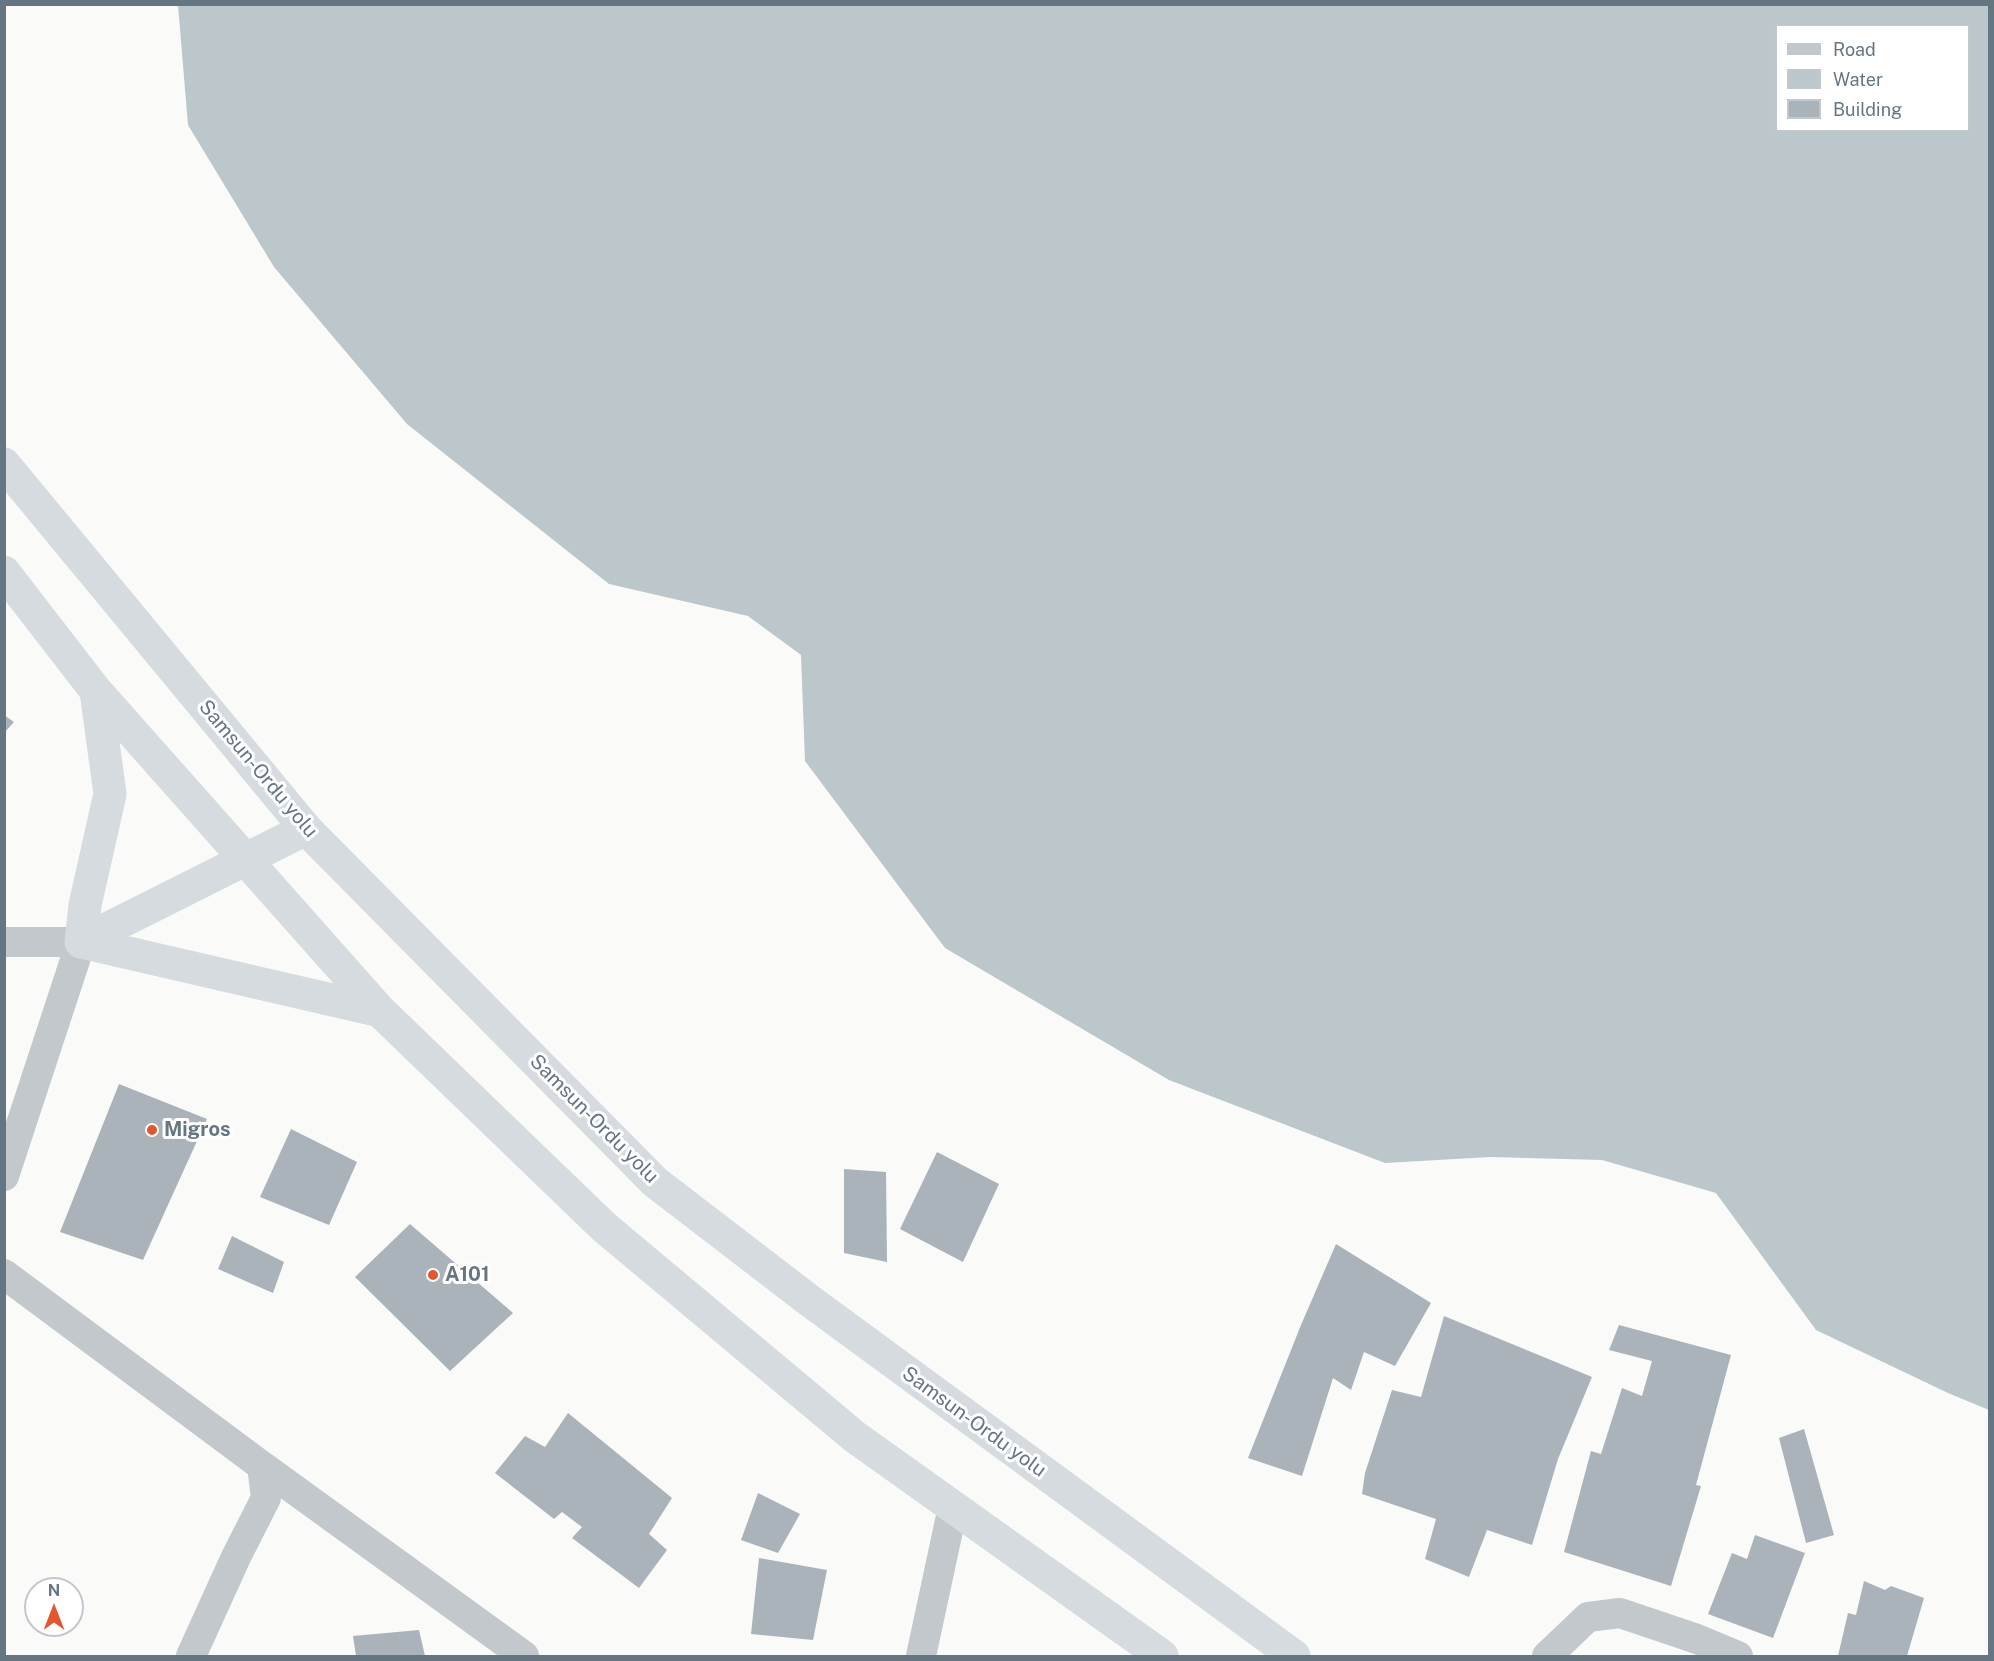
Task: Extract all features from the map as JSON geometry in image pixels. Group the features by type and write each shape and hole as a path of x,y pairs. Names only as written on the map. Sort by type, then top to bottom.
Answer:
{"highway":[{"name":"Samsun-Ordu yolu","path":"4,464 306,829 655,1182 820,1308 1294,1656"},
{"path":"4,572 96,691 380,1011 604,1227 855,1437 1162,1656"},
{"path":"81,942 85,905 110,794 96,691"},
{"path":"81,942 306,829"},
{"path":"81,942 380,1011"}],"street":[{"path":"4,942 81,942 4,1176"},
{"path":"4,1274 262,1466 524,1656"},
{"path":"191,1656 236,1557 266,1498 262,1466"},
{"path":"921,1656 953,1507"},
{"path":"1547,1656 1588,1617 1620,1613 1697,1639 1738,1656"}],"water":[{"path":"178,5 1989,5 1989,1410 1816,1330 1716,1193 1602,1160 1490,1157 1385,1163 1169,1080 945,948 805,761 801,655 748,616 609,584 407,424 274,267 188,125"}],"building":[{"path":"4,715 14,722 4,733"},
{"path":"119,1084 207,1119 143,1260 60,1232"},
{"path":"291,1129 357,1162 329,1225 260,1197"},
{"path":"937,1152 999,1184 963,1262 900,1229"},
{"path":"844,1169 886,1172 887,1262 844,1253"},
{"path":"410,1224 513,1313 450,1371 355,1277"},
{"path":"232,1236 284,1262 273,1293 218,1269"},
{"path":"1336,1244 1431,1303 1395,1366 1364,1352 1351,1390 1333,1378 1302,1476 1248,1458"},
{"path":"1444,1316 1592,1377 1558,1459 1532,1545 1487,1530 1469,1577 1425,1559 1436,1519 1362,1494 1365,1473 1392,1390 1421,1397"},
{"path":"1619,1325 1731,1355 1696,1485 1701,1486 1671,1586 1564,1552 1591,1451 1601,1454 1622,1388 1642,1396 1652,1361 1609,1350"},
{"path":"568,1413 672,1498 649,1534 667,1550 639,1588 572,1538 582,1527 562,1512 554,1519 495,1473 525,1436 545,1447"},
{"path":"1804,1429 1834,1535 1806,1543 1779,1438"},
{"path":"758,1493 800,1514 778,1553 741,1540"},
{"path":"1755,1535 1805,1553 1773,1638 1708,1614 1732,1553 1747,1559"},
{"path":"759,1558 827,1570 813,1640 751,1634"},
{"path":"1864,1581 1885,1590 1891,1586 1924,1598 1907,1656 1838,1656 1848,1613 1856,1615"},
{"path":"419,1630 425,1656 356,1656 353,1636"}],"place":[{"name":"Migros","path":"152,1130"},
{"name":"A101","path":"433,1275"}]}
